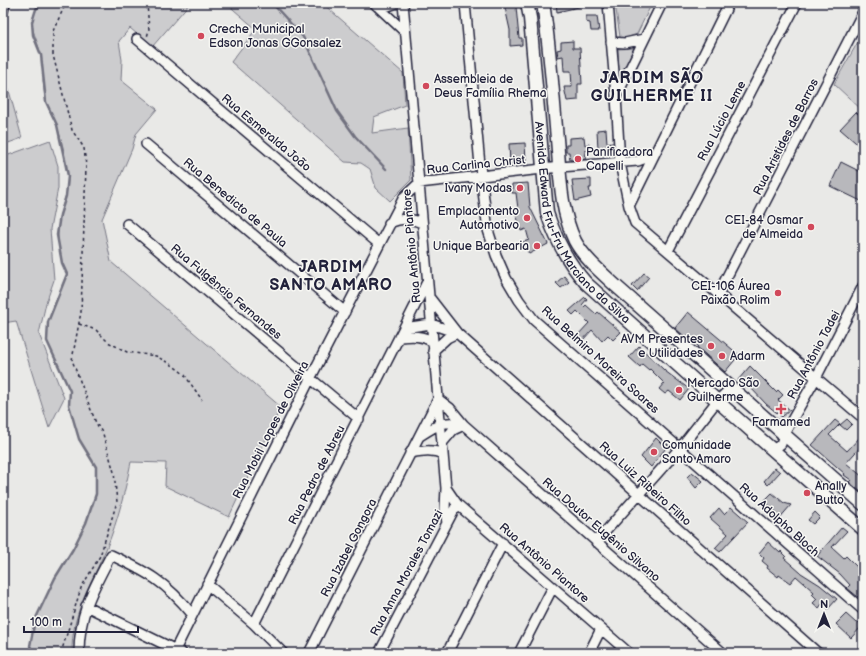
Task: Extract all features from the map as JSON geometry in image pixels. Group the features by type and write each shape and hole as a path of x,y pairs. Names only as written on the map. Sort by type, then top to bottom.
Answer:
{"main road":[{"name":"Avenida Edward Fru-Fru Marciano da Silva","path":"527,3 530,18 542,170 547,213 556,240 572,268 586,283 863,529"},
{"name":"Avenida Edward Fru-Fru Marciano da Silva","path":"543,3 566,215 576,242 598,269 863,504"}],"street":[{"path":"3,11 5,3"},
{"path":"375,5 385,7 397,3"},
{"name":"Rua Antônio Piantore","path":"402,3 446,488 445,509 447,523"},
{"name":"Rua Belmiro Moreira Soares","path":"465,3 481,176 488,230 496,255 519,300 534,320 680,448"},
{"path":"608,3 620,163 629,206 635,223 863,418"},
{"path":"616,96 662,3"},
{"path":"629,206 729,3"},
{"name":"Rua Lúcio Leme","path":"668,251 797,3"},
{"path":"375,5 405,32"},
{"name":"Rua Aristides de Barros","path":"718,294 863,12"},
{"name":"Rua Esmeralda João","path":"137,39 379,244"},
{"path":"611,42 625,43 644,39"},
{"name":"Rua Benedicto de Paula","path":"146,144 345,312"},
{"name":"Rua Carlina Christ","path":"419,183 638,161 654,155"},
{"name":"Rua Mobil Lopes de Oliveira","path":"179,651 192,614 389,223 404,197 419,183"},
{"path":"389,223 400,219 411,219 422,223"},
{"name":"Rua Fulgêncio Fernandes","path":"127,224 359,419"},
{"name":"Rua Pedro de Abreu","path":"254,624 359,419 427,281"},
{"name":"Rua Antônio Tadei","path":"784,434 816,378 863,286"},
{"name":"Rua Luiz Ribeiro Filho","path":"429,297 457,333 818,653"},
{"path":"402,332 431,324"},
{"name":"Rua Luiz Ribeiro Filho","path":"431,324 457,333"},
{"path":"402,332 427,338 433,346 457,333"},
{"path":"596,542 680,448 718,401 731,388"},
{"name":"Rua Doutor Eugênio Silvano","path":"438,399 450,408 464,425 723,653"},
{"name":"Rua Izabel Gongora","path":"309,653 438,399"},
{"path":"418,437 440,424 457,423 464,425"},
{"path":"442,443 453,430 464,425"},
{"path":"773,450 781,444 784,434"},
{"name":"Rua Adolpho Bloch","path":"680,448 863,610"},
{"path":"410,453 437,451 443,454"},
{"name":"Rua Antônio Piantore","path":"446,488 457,504 629,653"},
{"name":"Rua Anna Morales Tomazi","path":"379,653 457,504"},
{"path":"447,653 503,543"},
{"path":"79,653 79,639 86,606 90,594 111,555 149,573 176,594 192,614"},
{"path":"207,584 254,624 282,653"},
{"path":"519,653 553,587"},
{"path":"86,606 179,651"},
{"path":"589,653 601,629"}],"path":[{"path":"61,653 81,588 100,556 117,502 114,472 103,434 96,423 72,360 81,312 85,174 84,148 72,130 53,55 53,31 66,3"},
{"path":"145,46 149,30 147,3"},
{"path":"78,324 96,330 108,342 127,352 156,356 172,365 184,374 202,400"}],"shaded area":[{"path":"42,3 190,3 152,47 130,28 119,41 122,60 121,80 157,109 136,134 132,149 102,219 111,262 281,407 229,517 165,486 166,463 131,462 115,526 79,611 75,624 72,653 33,653 30,646 35,620 55,578 73,549 86,523 96,494 96,467 79,439 69,405 70,391 47,341 48,322 67,274 60,252 58,230 60,215 67,191 68,171 59,131 46,101 41,56 32,23 36,10"},
{"path":"226,3 322,3 403,73 405,105 374,117 372,133 408,128 411,180 390,201 376,188 370,169 361,163 345,162 231,62 256,29"},
{"path":"615,3 652,3 637,34 623,39 620,37"},
{"path":"863,33 863,111 834,84"},
{"path":"638,46 621,80 619,80 618,49 634,48"},
{"path":"3,69 22,138 3,145"},
{"path":"50,140 58,166 58,188 50,229 54,280 46,303 39,334 64,398 49,428 16,321 3,323 3,157"}],"building":[{"path":"504,3 513,3 516,7 519,38 522,38 522,45 510,46 510,30"},
{"path":"556,3 583,3 583,6 557,12"},
{"path":"586,16 597,16 599,31 591,31 590,23 586,22"},
{"path":"573,41 573,48 580,48 582,84 578,84 578,100 567,101 564,87 572,87 571,71 564,71 563,56 558,57 557,50 561,49 561,42"},
{"path":"856,112 863,119 863,149 840,129"},
{"path":"606,129 607,143 612,142 612,149 598,149 597,130"},
{"path":"584,137 585,145 589,144 589,150 585,151 586,159 570,160 569,152 566,152 566,145 569,145 569,138"},
{"path":"525,143 526,161 523,161 523,163 510,164 509,144"},
{"path":"841,162 863,173 863,202 830,186"},
{"path":"591,179 591,188 589,188 591,197 575,201 572,180"},
{"path":"528,183 530,207 548,244 529,254 523,242 529,240 526,229 521,231 515,210 518,209 516,193 512,193 512,184"},
{"path":"644,273 649,277 637,291 632,286"},
{"path":"564,276 569,282 561,288 556,283"},
{"path":"585,297 587,299 582,305 584,307 586,305 596,314 598,312 621,332 613,340 608,335 602,341 592,330 582,341 577,336 589,323 577,311 573,315 569,311"},
{"path":"688,312 739,355 725,372 687,336 685,337 675,328"},
{"path":"639,346 665,371 689,389 680,400 669,391 665,394 659,389 664,383 650,369 649,370 642,364 640,367 629,357"},
{"path":"750,366 776,392 778,390 783,395 778,400 790,410 782,417 766,404 750,387 748,388 738,380"},
{"path":"847,419 852,424 846,430 840,425"},
{"path":"835,420 840,424 829,435 847,451 863,434 863,444 846,463 863,477 863,494 849,482 851,480 844,475 845,474 812,445"},
{"name":"Comunidade Santo Amaro","path":"656,438 666,448 651,467 641,457"},
{"path":"775,468 780,472 768,485 764,481"},
{"path":"692,472 703,481 696,488 687,477"},
{"path":"772,493 784,503 791,505 778,520 773,515 776,512 764,501"},
{"path":"731,507 748,522 720,552 715,548 728,534 710,518 719,508 724,514"},
{"path":"815,512 820,517 813,524 808,520"},
{"path":"842,527 847,531 832,547 844,558 846,556 863,573 863,592 858,597 847,588 850,585 840,574 817,556"},
{"path":"768,542 780,553 781,551 786,556 784,558 801,573 820,585 837,599 828,609 822,604 819,608 813,603 817,599 812,594 814,592 796,576 790,583 779,575 778,577 767,568 768,566 762,561 764,558 759,553"},
{"path":"846,614 862,626 851,638 836,624"}],"waterway":[{"path":"33,653 30,646 35,620 55,578 73,549 86,523 96,494 96,467 79,439 69,405 70,391 47,341 48,322 67,274 62,263 57,235 60,215 66,196 68,176 57,125 46,102 41,55 33,35 32,22 36,9 42,3"},
{"path":"272,3 303,37 337,111 355,136 386,169"}],"place":[{"name":"Creche Municipal Edson Jonas GGonsalez","path":"201,36"},
{"name":"Assembleia de Deus Família Rhema","path":"426,86"},
{"name":"Panificadora Capelli","path":"578,159"},
{"name":"Ivany Modas","path":"520,188"},
{"name":"Emplacamento Automotivo","path":"527,218"},
{"name":"CEI-84 Osmar de Almeida","path":"811,227"},
{"name":"Unique Barbearia","path":"537,246"},
{"name":"CEI-106 Áurea Paixão Rolim","path":"778,293"},
{"name":"AVM Presentes e Utilidades","path":"711,346"},
{"name":"Adarm","path":"722,356"},
{"name":"Mercado São Guilherme","path":"679,390"},
{"name":"Farmamed","path":"781,409"},
{"name":"Comunidade Santo Amaro","path":"654,452"},
{"name":"Anally Butto","path":"807,493"}],"district":[{"name":"JARDIM SÃO GUILHERME II","path":"652,87"},
{"name":"JARDIM SANTO AMARO","path":"331,276"}]}
